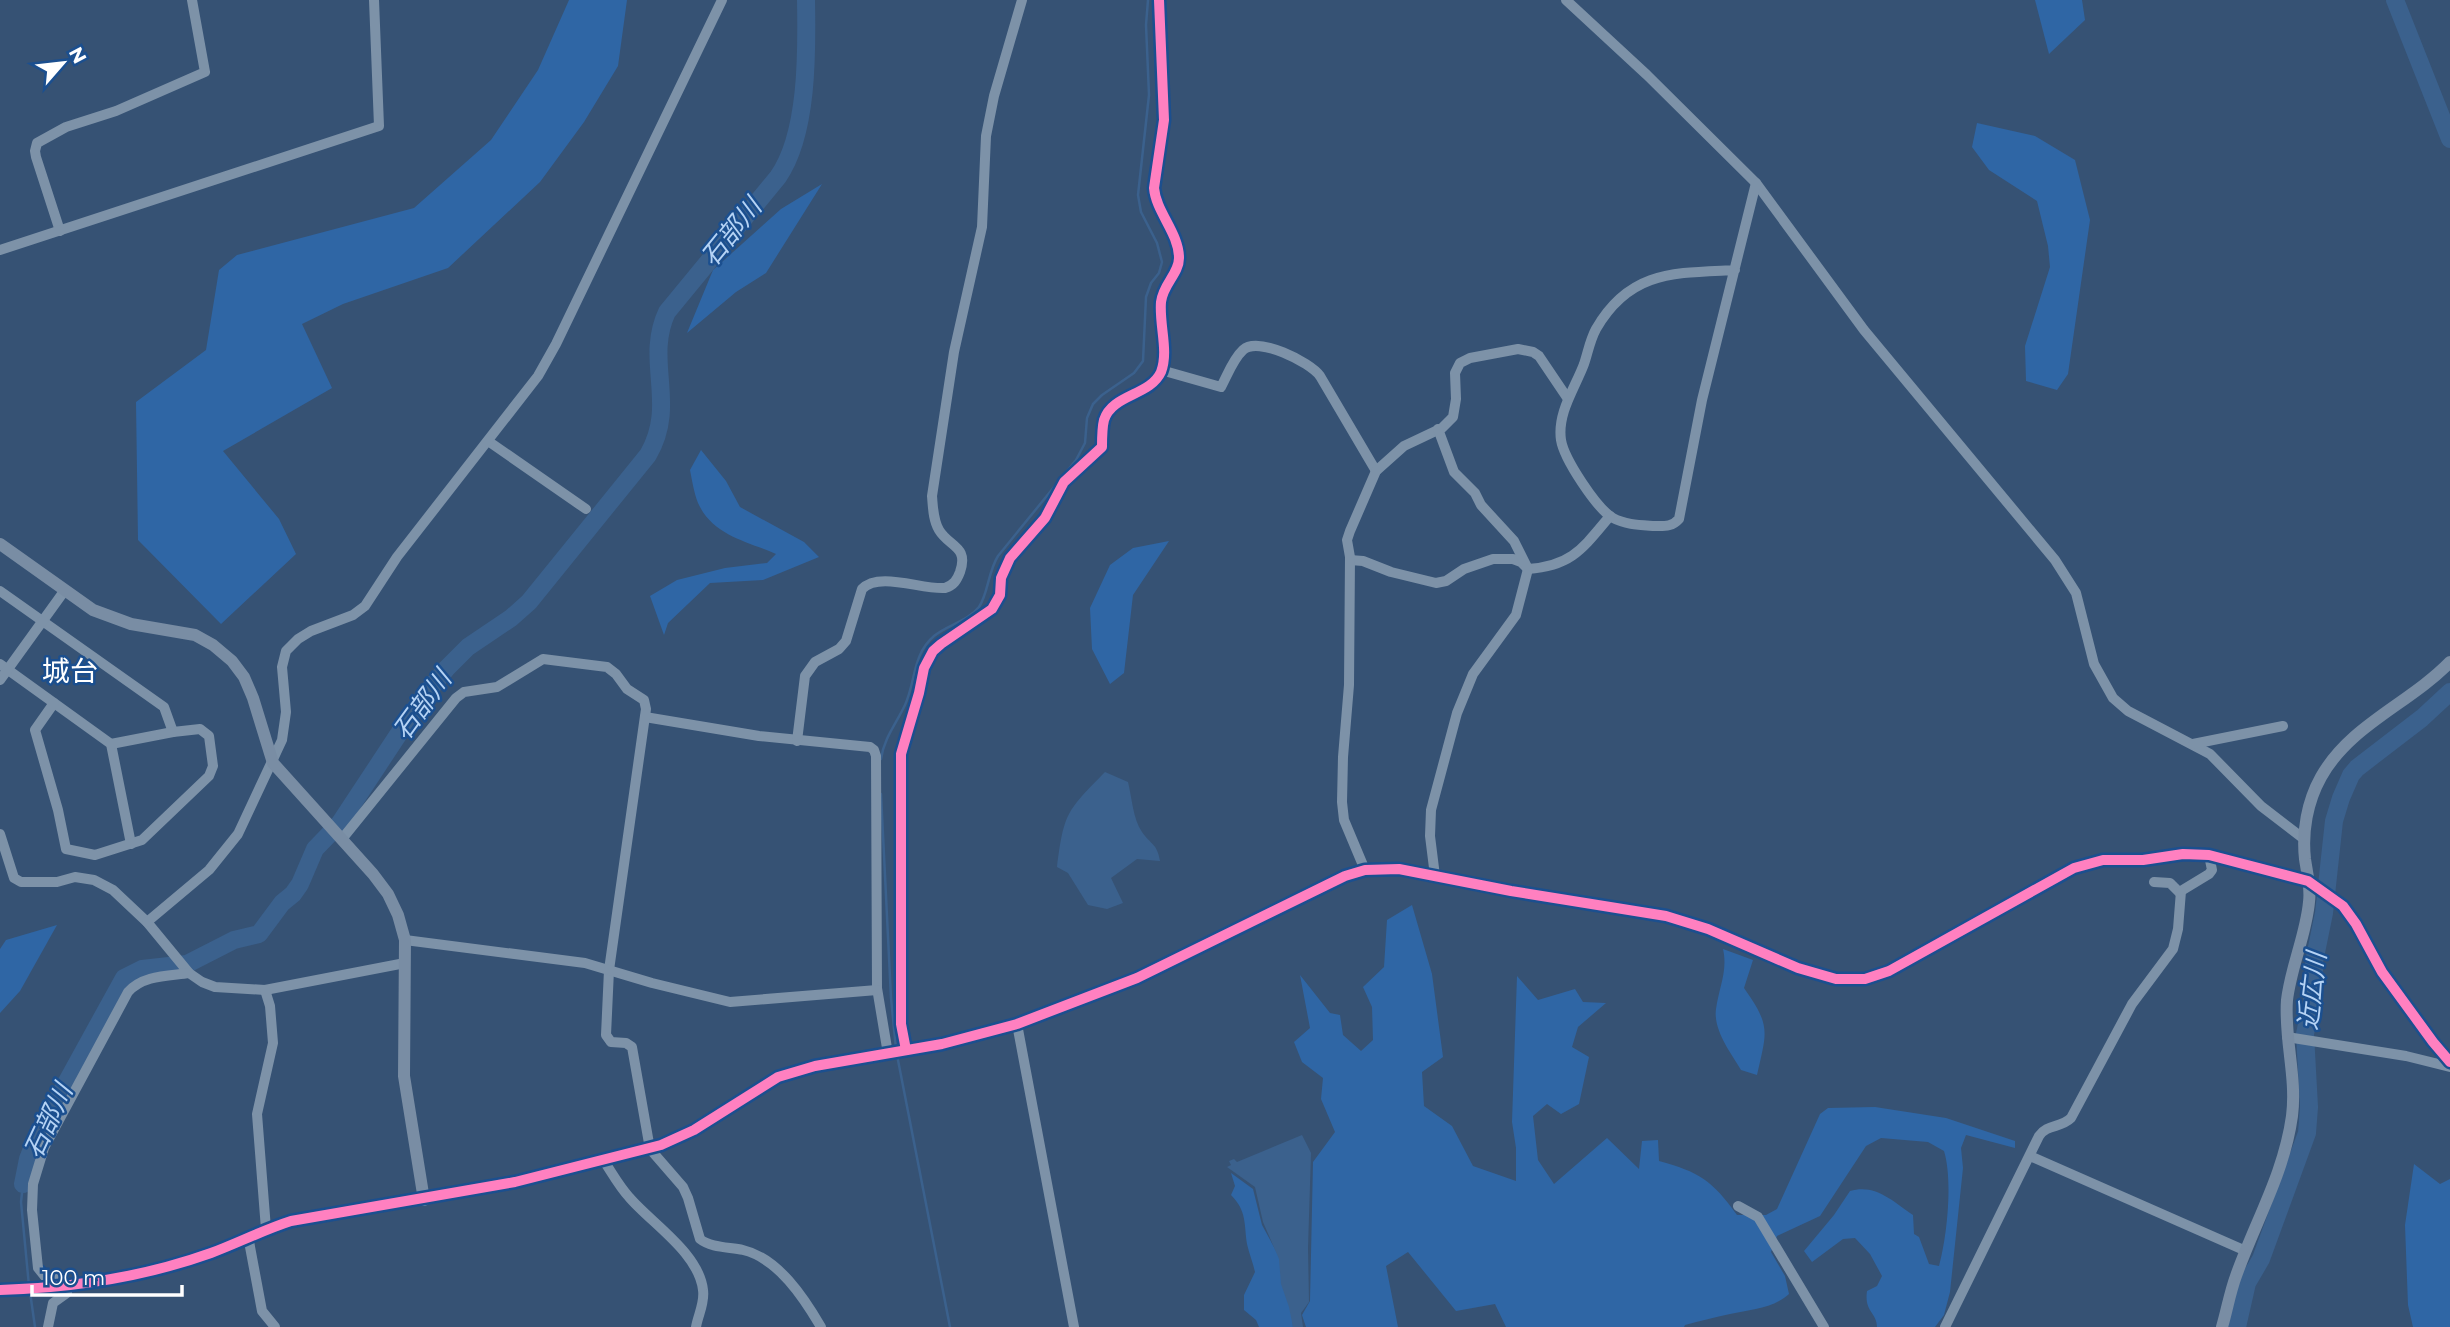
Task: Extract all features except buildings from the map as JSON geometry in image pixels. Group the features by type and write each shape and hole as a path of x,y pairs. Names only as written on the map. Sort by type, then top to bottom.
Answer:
{"street":[{"path":"60,231 35,147 66,127 116,111 205,72 192,0"},
{"path":"0,250 379,126 374,0"},
{"path":"147,922 195,883 238,835 282,740 285,726 282,667 286,651 311,631 360,612 397,557 538,376 556,344 722,0"},
{"path":"797,741 805,676 815,662 839,649 846,641 862,589 867,584 886,581 946,588 957,580 962,564 960,551 939,530 932,496 954,352 982,227 986,136 994,96 1022,0"},
{"path":"906,1050 901,1024 901,754 924,668 933,651 941,644 992,609 1000,595 1001,578 1010,558 1045,518 1064,482 1102,447 1107,414 1119,402 1153,382 1161,370 1164,353 1161,299 1167,283 1178,267 1179,258 1154,188 1164,120 1158,0"},
{"path":"1566,0 1647,75 1756,183 1864,330 2070,581 2076,593 2094,664 2113,698 2128,711 2210,754 2261,806 2304,839"},
{"path":"1735,270 1665,275 1643,282 1609,310 1595,331 1568,399 1560,432 1566,458 1575,474 1610,516 1633,524 1664,526 1674,524 1679,519 1702,400 1735,270 1756,183"},
{"path":"1161,370 1221,387 1241,351 1252,345 1265,346 1302,362 1315,369 1320,376 1376,471"},
{"path":"1365,870 1342,811 1350,652 1350,560 1347,540 1376,471 1404,446 1449,423 1455,411 1456,367 1470,358 1518,349 1533,352 1539,356 1568,399"},
{"path":"1435,876 1430,836 1431,810 1457,713 1473,674 1516,615 1528,569 1514,541 1482,505 1475,493 1457,477 1438,429"},
{"path":"488,441 586,509"},
{"path":"1528,569 1553,566 1570,559 1610,516"},
{"path":"0,544 93,610 138,626 195,635 213,645 232,661 244,677 253,698 273,763 388,894 398,915 405,940 404,1076 424,1200"},
{"path":"1350,560 1363,561 1391,572 1436,583 1493,559 1513,559 1528,569"},
{"path":"0,681 4,667 65,590"},
{"path":"0,591 164,707 173,732"},
{"path":"342,839 456,698 464,692 497,687 538,660 550,659 607,667 627,689 644,700 645,717 609,970 606,1035 611,1042 629,1044 633,1051 650,1149 683,1188 698,1233 704,1242 746,1250 771,1263 791,1285 821,1327"},
{"path":"2222,1327 2235,1279 2273,1188 2289,1132 2293,1087 2288,998 2309,905 2304,839 2308,809 2319,779 2344,745 2426,685 2450,662"},
{"path":"4,667 111,744 131,845"},
{"path":"54,703 35,730 66,849 95,855 142,840 209,776 213,765 209,736 200,729 111,744"},
{"path":"645,717 797,741 870,747 875,752 877,990 888,1054"},
{"path":"2193,744 2283,726"},
{"path":"0,834 14,878 21,882 57,882 75,877 93,880 113,890 147,922 184,967 208,985 265,990 405,963"},
{"path":"0,1290 66,1286 171,1265 266,1229 302,1219 516,1182 650,1149 694,1130 786,1074 815,1066 953,1042 1017,1024 1137,978 1345,876 1365,870 1399,869 1666,916 1708,929 1798,968 1849,980 1865,979 1889,971 2084,864 2183,854 2209,855 2308,881 2333,897 2351,916 2382,972 2450,1065"},
{"path":"1945,1327 2042,1131 2071,1118 2132,1004 2168,958 2178,929 2180,893 2183,888 2209,874 2212,870 2209,855"},
{"path":"2154,882 2170,883 2180,893"},
{"path":"405,940 575,961 730,1002 877,990"},
{"path":"48,1327 53,1303 66,1295 66,1286 64,1280 46,1278 38,1268 32,1210 33,1184 44,1149 128,992 133,986 148,979 184,967"},
{"path":"265,990 270,1006 273,1043 257,1115 266,1229"},
{"path":"1017,1024 1074,1327"},
{"path":"2292,1037 2450,1065"},
{"path":"2030,1156 2246,1251"},
{"path":"604,1161 629,1198 678,1247 696,1271 704,1294 696,1327"},
{"path":"1738,1206 1758,1217 1824,1327"},
{"path":"248,1236 262,1311 275,1327"}],"shaded area":[{"path":"569,0 627,0 618,66 584,122 540,182 448,268 343,304 302,324 332,388 223,451 279,519 296,554 221,624 138,540 136,402 206,350 219,270 237,255 414,208 491,140 538,70"},
{"path":"2035,0 2082,0 2085,20 2049,54"},
{"path":"1977,123 2035,136 2075,160 2090,220 2068,374 2057,390 2026,381 2025,346 2050,267 2037,201 1989,170 1972,147"},
{"path":"822,184 766,273 736,292 687,333 713,270 781,209"},
{"path":"701,450 726,481 740,507 804,542 819,557 763,580 710,583 668,623 664,635 650,596 677,580 725,568 767,563 776,554 732,536 712,523 704,514 698,503 690,470"},
{"path":"1169,541 1133,595 1124,673 1110,684 1092,649 1090,608 1110,565 1133,548"},
{"path":"1105,772 1128,782 1137,821 1142,832 1155,847 1160,861 1137,859 1111,878 1123,903 1107,909 1088,905 1068,873 1057,867 1062,834 1069,814"},
{"path":"1412,905 1432,974 1443,1057 1422,1072 1424,1106 1452,1126 1473,1166 1516,1181 1516,1148 1512,1122 1517,976 1538,1000 1575,989 1583,1002 1606,1003 1578,1027 1572,1047 1589,1057 1579,1104 1561,1114 1547,1104 1533,1116 1538,1160 1554,1184 1607,1138 1639,1169 1642,1141 1658,1140 1659,1161 1685,1169 1704,1179 1720,1193 1737,1215 1766,1215 1777,1209 1820,1114 1828,1108 1875,1107 1946,1118 2015,1141 2015,1148 1966,1135 1961,1148 1963,1168 1950,1292 1944,1315 1935,1327 1877,1327 1867,1303 1867,1291 1877,1286 1882,1276 1870,1254 1855,1238 1843,1239 1812,1262 1804,1251 1850,1191 1868,1190 1883,1195 1913,1215 1914,1234 1919,1237 1929,1264 1939,1266 1948,1208 1948,1177 1944,1151 1928,1142 1881,1138 1866,1146 1820,1216 1777,1236 1771,1252 1785,1276 1789,1294 1768,1306 1684,1327 1506,1327 1495,1304 1456,1311 1408,1252 1386,1266 1398,1327 1306,1327 1302,1315 1310,1301 1313,1162 1335,1132 1321,1099 1323,1078 1302,1062 1294,1042 1310,1028 1300,975 1330,1013 1340,1015 1343,1035 1361,1051 1373,1040 1372,1007 1363,987 1384,967 1387,920"},
{"path":"57,925 20,991 0,1013 0,949 6,940"},
{"path":"1723,949 1753,960 1744,988 1763,1021 1763,1048 1757,1075 1741,1070 1717,1025 1716,1009 1724,965"},
{"path":"1302,1135 1311,1153 1309,1302 1301,1313 1303,1327 1293,1327 1281,1284 1279,1259 1263,1222 1255,1187 1227,1167 1231,1165 1229,1161 1234,1159 1237,1162"},
{"path":"2414,1164 2440,1184 2450,1179 2450,1327 2413,1327 2408,1305 2405,1225"},
{"path":"1231,1173 1253,1189 1262,1225 1280,1258 1293,1327 1259,1327 1256,1320 1244,1310 1244,1295 1255,1272 1242,1212 1231,1195 1235,1186"}],"waterway":[{"name":"石部川","path":"23,1184 28,1159 37,1136 124,978 142,969 187,964 234,940 259,934 282,903 293,894 315,849 340,823 421,700 446,669 468,647 511,618 529,602 648,455 660,418 659,348 667,312 778,177 795,139 804,92 806,0"},
{"path":"881,759 888,738 909,696 918,660 927,643 939,632 969,616 979,607 998,556 1076,460 1085,443 1087,418 1093,404 1134,373 1143,361 1146,297 1162,262 1157,243 1141,212 1138,195 1149,95 1146,25 1148,0"},
{"path":"2395,0 2450,139"},
{"name":"近広川","path":"2237,1327 2247,1283 2261,1259 2307,1133 2309,1107 2305,1034 2314,991 2314,962 2324,913 2334,821 2341,798 2357,768 2422,718 2450,692"},
{"path":"881,794 896,1049"},
{"path":"897,1055 950,1327"},
{"name":"石部川","path":"23,1184 21,1202 29,1286"},
{"name":"石部川","path":"30,1292 35,1327"}],"cycle path":[{"path":"906,1050 901,1024 901,754 924,668 933,651 941,644 992,609 1000,595 1001,578 1010,558 1045,518 1064,482 1102,447 1103,423 1108,411 1149,386 1156,380 1163,364 1161,302 1179,258 1175,240 1159,206 1154,188 1164,120 1159,0"},
{"path":"0,1290 54,1287 134,1275 211,1253 291,1221 515,1182 661,1145 694,1130 778,1077 815,1066 942,1044 1017,1024 1137,978 1345,876 1365,870 1399,869 1511,891 1666,916 1708,929 1798,968 1836,979 1865,979 1889,971 2074,868 2103,860 2143,860 2183,854 2209,855 2308,881 2343,906 2382,972 2450,1062"}],"district":[{"name":"城台","path":"70,671"}]}
